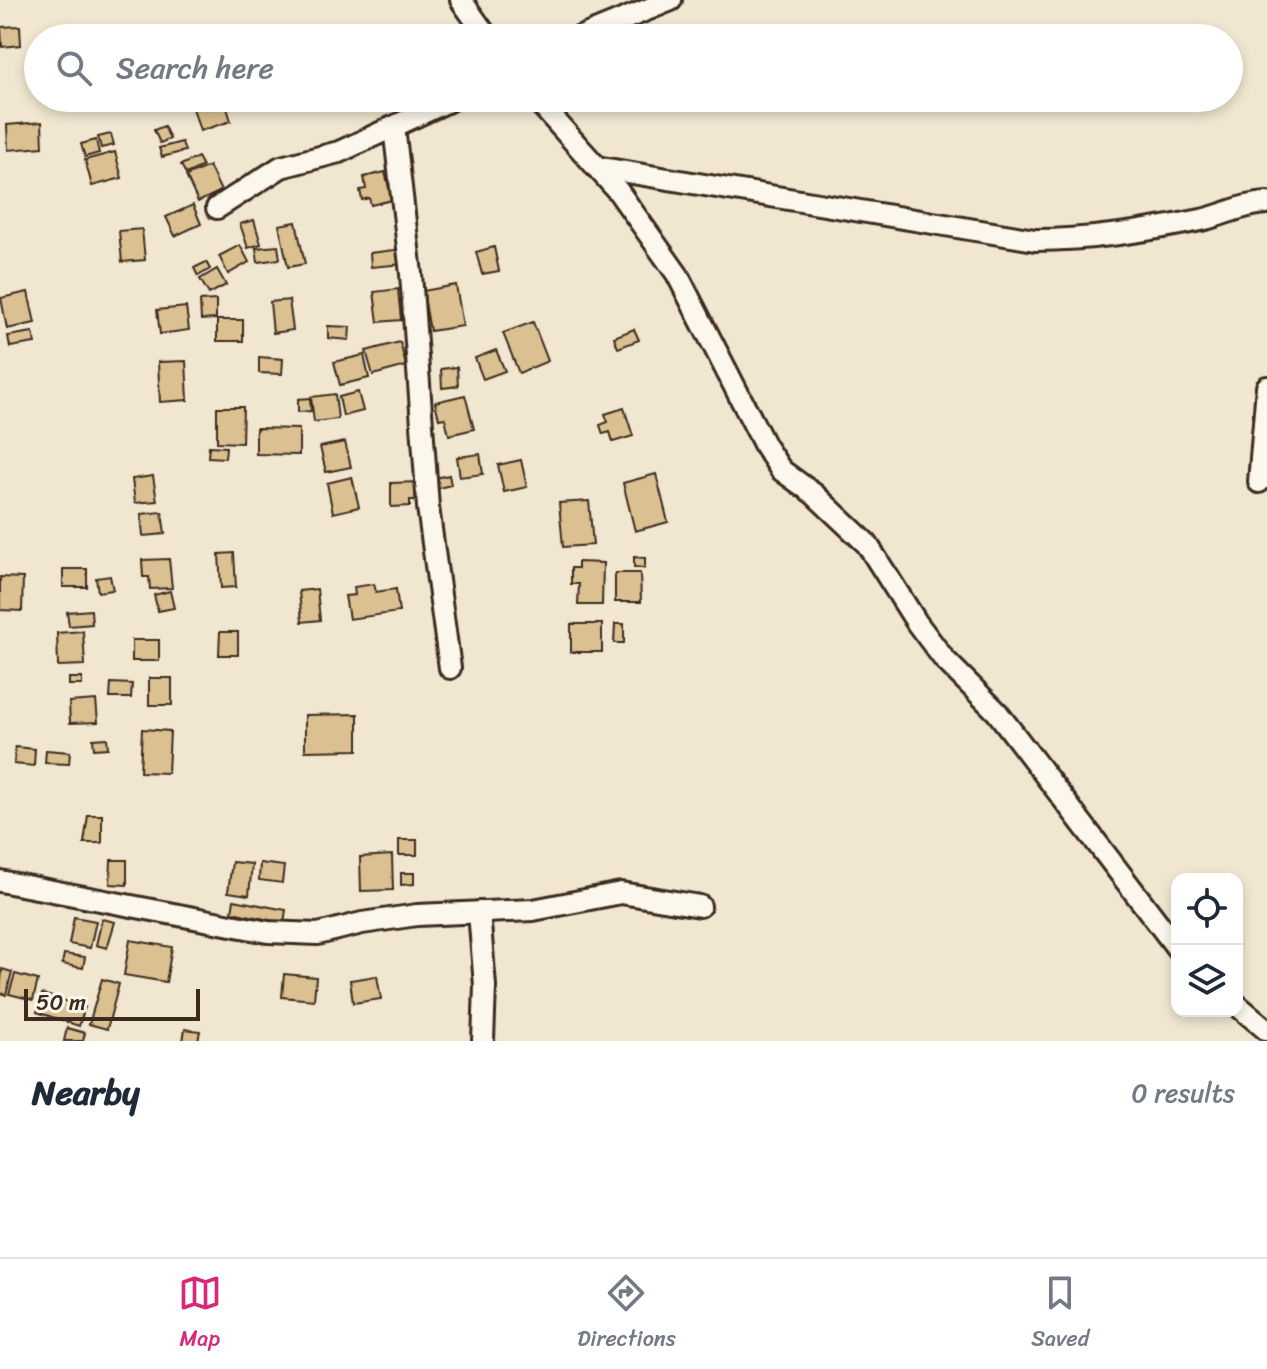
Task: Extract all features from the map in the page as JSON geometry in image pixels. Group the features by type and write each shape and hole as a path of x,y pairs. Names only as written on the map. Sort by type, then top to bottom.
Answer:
{"street":[{"path":"461,0 478,24"},
{"path":"612,24 671,0"},
{"path":"217,208 281,167 339,152 426,112"},
{"path":"547,112 618,191 677,274 765,446 781,470 814,494 867,544 917,623 944,659 997,712 1175,945"},
{"path":"394,127 411,274 428,507 450,668"},
{"path":"596,167 1035,240 1107,236 1205,219 1238,207 1267,203"},
{"path":"1259,482 1267,387"},
{"path":"0,881 268,932 318,934 403,917 533,910 621,893 700,906"},
{"path":"479,912 485,986 483,1041"},
{"path":"1243,1010 1267,1030"}],"building":[{"path":"20,26 21,45 2,47 1,27"},
{"path":"194,112 228,112 231,121 200,131"},
{"path":"42,122 43,147 8,150 7,125"},
{"path":"164,126 170,139 160,143 154,130"},
{"path":"111,134 114,145 101,148 98,137"},
{"path":"96,140 99,153 85,157 81,144"},
{"path":"182,142 185,151 162,157 159,148"},
{"path":"115,152 122,178 92,186 85,160"},
{"path":"198,157 203,166 186,174 181,165"},
{"path":"209,166 221,191 198,202 186,176"},
{"path":"385,172 392,200 371,205 369,198 362,200 360,190 366,189 364,177"},
{"path":"193,205 201,224 175,236 166,217"},
{"path":"254,220 261,244 248,248 240,224"},
{"path":"296,222 305,264 288,267 279,225"},
{"path":"142,229 145,260 122,262 119,231"},
{"path":"240,245 249,262 228,274 219,256"},
{"path":"278,246 280,259 258,262 256,248"},
{"path":"494,247 499,271 482,274 476,252"},
{"path":"403,249 404,264 371,267 370,253"},
{"path":"206,262 210,269 198,276 194,268"},
{"path":"217,269 226,285 209,294 200,279"},
{"path":"456,285 463,326 430,331 423,291"},
{"path":"398,289 401,320 378,322 374,292"},
{"path":"28,292 35,323 7,329 1,298"},
{"path":"216,300 216,319 201,320 200,301"},
{"path":"289,300 293,330 273,333 270,302"},
{"path":"186,307 189,330 160,334 157,310"},
{"path":"217,320 243,320 243,341 217,341"},
{"path":"533,322 548,361 519,373 503,333"},
{"path":"328,326 350,327 349,340 328,338"},
{"path":"634,329 639,340 618,348 614,337"},
{"path":"33,332 35,343 10,347 8,336"},
{"path":"400,342 406,366 373,375 366,351"},
{"path":"496,350 505,371 483,379 475,358"},
{"path":"364,355 369,378 340,385 334,362"},
{"path":"259,357 283,359 282,374 259,373"},
{"path":"186,361 188,400 160,402 158,362"},
{"path":"457,367 458,386 442,388 441,369"},
{"path":"358,392 363,411 343,416 339,397"},
{"path":"335,394 338,419 314,422 311,397"},
{"path":"465,395 474,429 449,435 445,418 439,419 435,402"},
{"path":"310,398 311,411 298,412 298,399"},
{"path":"217,407 243,407 242,443 217,442"},
{"path":"624,408 633,436 613,442 610,432 603,434 600,425 608,422 605,414"},
{"path":"256,428 299,429 299,455 256,454"},
{"path":"345,442 351,467 326,472 320,447"},
{"path":"209,446 226,447 225,458 208,457"},
{"path":"480,454 483,474 460,477 457,457"},
{"path":"521,460 527,487 504,492 498,465"},
{"path":"656,474 668,522 635,531 623,483"},
{"path":"449,475 451,485 434,489 431,479"},
{"path":"153,476 157,501 135,503 132,479"},
{"path":"352,477 359,507 333,513 327,483"},
{"path":"419,482 419,500 410,500 410,506 391,507 391,483"},
{"path":"589,501 593,545 563,547 559,503"},
{"path":"162,512 165,534 143,536 141,514"},
{"path":"234,553 236,587 221,588 219,554"},
{"path":"634,557 645,558 645,568 634,567"},
{"path":"169,559 172,588 150,589 149,577 143,577 142,560"},
{"path":"578,562 603,563 602,605 578,605 579,584 571,584 571,568 578,568"},
{"path":"63,569 87,569 87,587 63,587"},
{"path":"615,573 640,573 641,602 615,602"},
{"path":"110,576 113,590 98,592 96,578"},
{"path":"0,577 23,578 22,611 0,610"},
{"path":"374,584 376,592 396,589 399,612 349,619 345,596 355,595 354,587"},
{"path":"317,589 320,620 302,622 299,591"},
{"path":"170,591 174,608 158,611 154,595"},
{"path":"91,610 92,624 69,626 67,612"},
{"path":"571,624 602,624 602,652 571,652"},
{"path":"615,624 624,624 624,643 614,643"},
{"path":"83,631 85,665 58,666 57,633"},
{"path":"220,632 238,632 238,655 219,655"},
{"path":"132,640 159,640 159,661 132,661"},
{"path":"69,678 82,678 82,685 69,685"},
{"path":"149,678 172,678 172,705 149,705"},
{"path":"111,683 132,684 131,698 110,698"},
{"path":"96,700 98,722 70,723 69,702"},
{"path":"358,714 358,750 305,751 305,715"},
{"path":"142,729 170,731 168,773 140,772"},
{"path":"107,738 108,748 94,749 93,739"},
{"path":"15,747 35,749 34,766 14,764"},
{"path":"46,750 70,752 69,764 45,763"},
{"path":"88,815 102,815 102,843 84,843"},
{"path":"399,840 417,840 417,855 399,855"},
{"path":"392,855 393,890 361,891 360,857"},
{"path":"111,860 127,860 127,885 110,884"},
{"path":"232,862 252,864 249,895 228,892"},
{"path":"260,863 284,866 282,883 259,880"},
{"path":"401,873 414,873 414,884 401,885"},
{"path":"234,900 286,910 284,923 232,912"},
{"path":"74,917 96,921 90,948 69,944"},
{"path":"102,919 115,922 107,948 96,945"},
{"path":"130,940 172,947 166,982 124,975"},
{"path":"64,954 85,957 83,968 62,964"},
{"path":"2,969 12,972 6,995 0,993"},
{"path":"15,974 38,980 33,1000 9,994"},
{"path":"284,974 316,977 314,1000 282,997"},
{"path":"377,976 381,999 353,1003 350,980"},
{"path":"102,979 119,984 107,1029 89,1024"},
{"path":"42,994 85,1007 79,1026 37,1012"},
{"path":"67,1028 85,1033 83,1041 64,1041"},
{"path":"185,1029 200,1031 198,1041 183,1041"}]}
